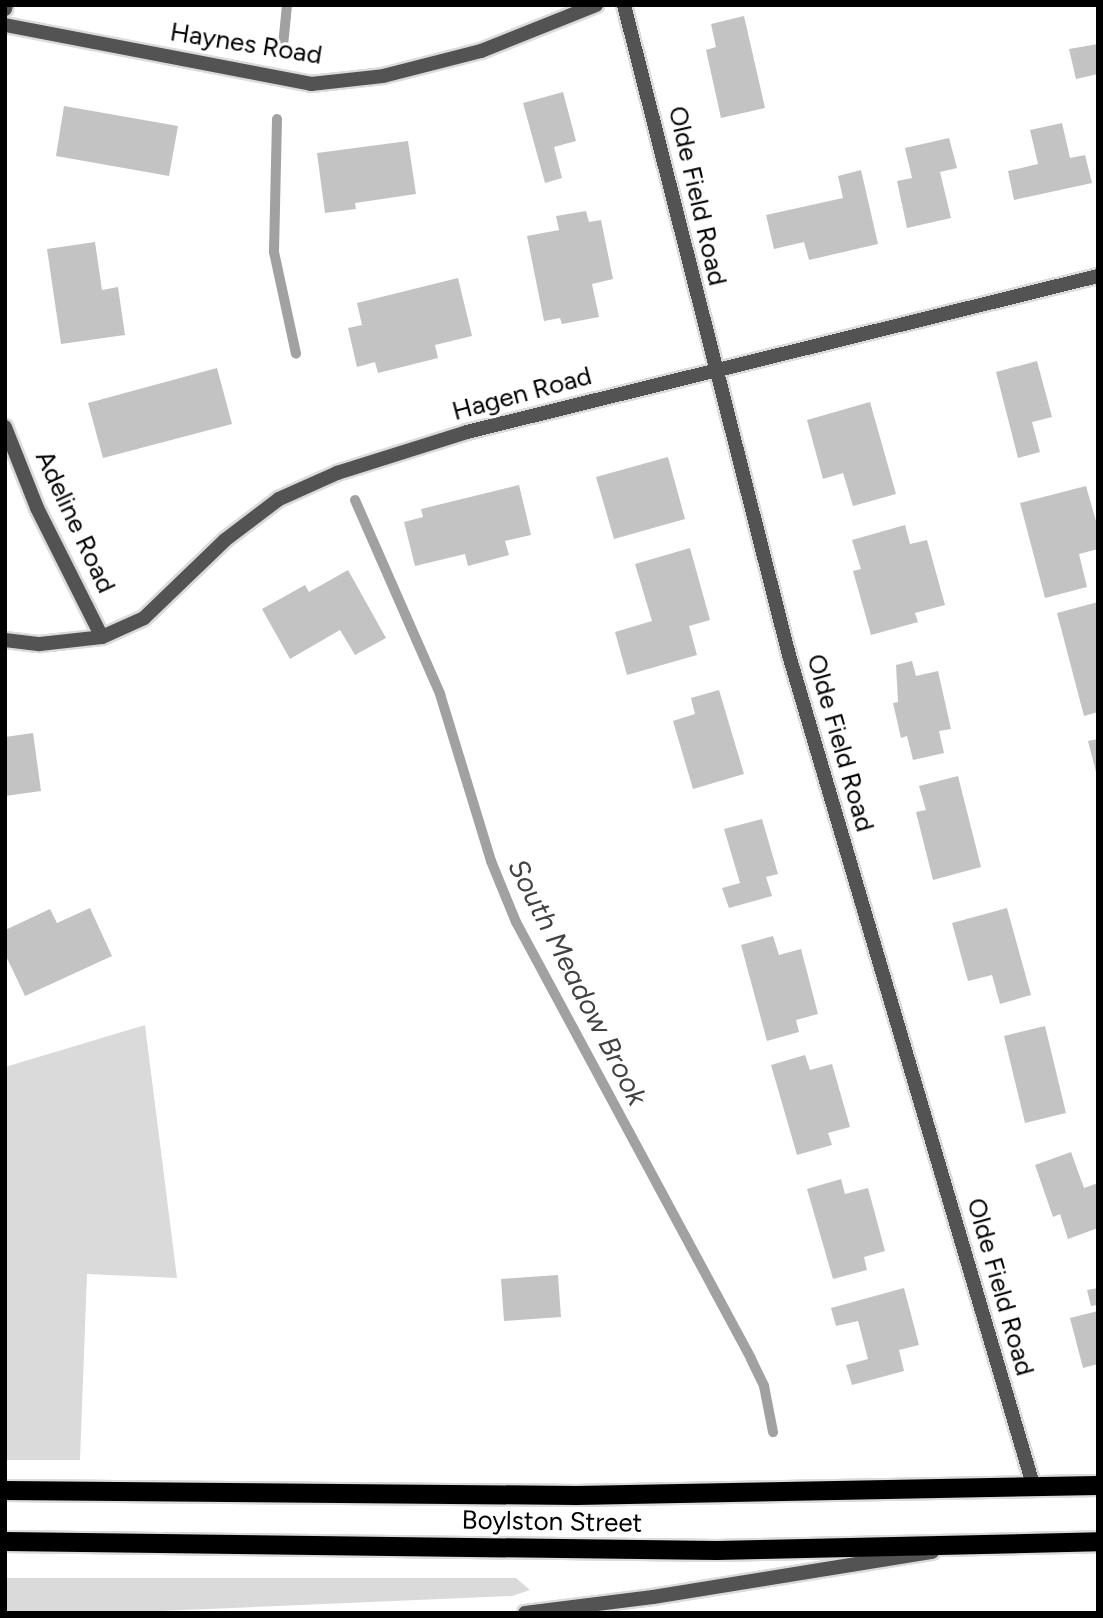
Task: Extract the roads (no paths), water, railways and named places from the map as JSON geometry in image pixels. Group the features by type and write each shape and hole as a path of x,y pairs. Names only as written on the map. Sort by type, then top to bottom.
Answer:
{"highway":[{"name":"Boylston Street","path":"5,1490 589,1495 1098,1485"},
{"name":"Boylston Street","path":"5,1541 586,1550 1098,1541"}],"street":[{"name":"Haynes Road","path":"5,25 311,84 383,76 481,51 596,5"},
{"name":"Olde Field Road","path":"625,5 714,370 789,655 1034,1488"},
{"name":"Hagen Road","path":"5,640 40,644 102,636 144,618 225,540 279,499 337,473 467,432 1098,275"},
{"name":"Adeline Road","path":"5,427 37,508 102,636"},
{"path":"525,1613 653,1597 978,1545"}],"waterway":[{"name":"South Meadow Brook","path":"283,46 287,5"},
{"name":"South Meadow Brook","path":"277,119 274,252 296,354"},
{"name":"South Meadow Brook","path":"355,500 440,694 491,861 516,922 751,1359 764,1386 773,1432"}]}
